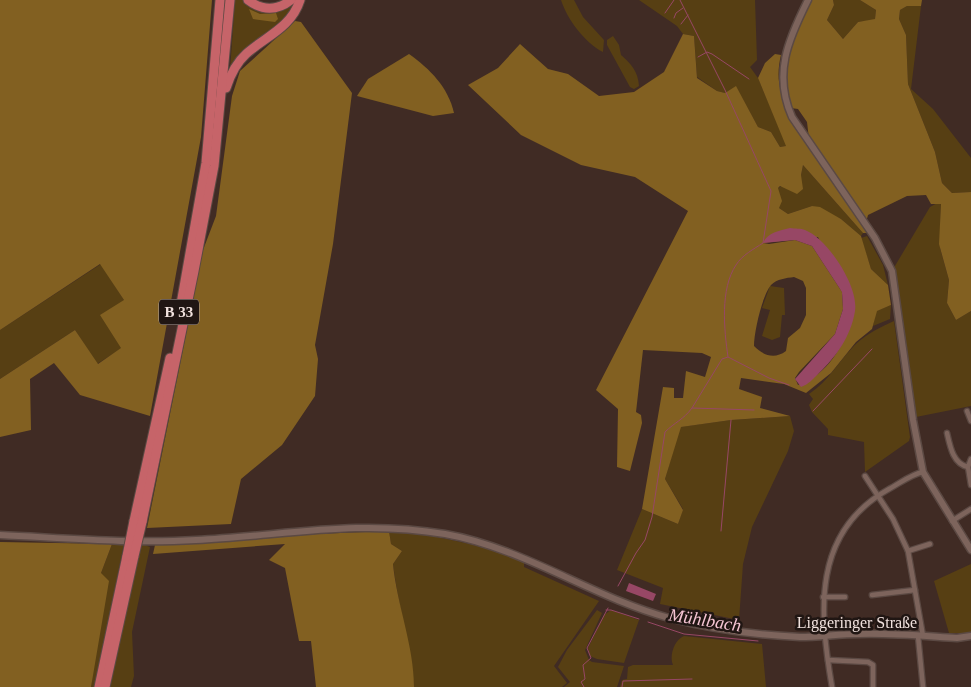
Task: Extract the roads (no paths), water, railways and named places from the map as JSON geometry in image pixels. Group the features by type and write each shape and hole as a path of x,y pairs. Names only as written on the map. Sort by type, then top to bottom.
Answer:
{"highway":[{"name":"B 33","path":"138,522 186,280 206,163 220,0"},
{"name":"B 33","path":"98,687 138,522 194,271 214,166 222,100 230,0"},
{"path":"248,0 262,8 270,9 291,0"},
{"path":"222,100 229,81 246,55 290,21 300,0"},
{"name":"B 33","path":"105,687 130,556"}],"street":[{"path":"808,0 787,49 783,67 782,88 786,104 792,117 875,238 892,271 918,447 924,472 971,550"},
{"path":"967,410 971,421"},
{"path":"947,433 956,460 962,466 968,467"},
{"path":"971,458 968,467 971,485"},
{"path":"832,687 823,597 827,566 834,544 848,524 878,495 924,472"},
{"path":"865,476 878,495 908,551 916,590 921,636 923,687"},
{"path":"952,521 971,509"},
{"name":"Liggeringer Straße","path":"0,535 124,541 193,540 352,526 446,534 484,544 521,557 602,594 672,618 786,636 879,634 957,638 971,636"},
{"path":"908,551 930,544"},
{"path":"872,594 916,590"},
{"path":"823,597 845,596"},
{"path":"828,660 868,662 873,665 874,687"}],"waterway":[{"path":"665,13 674,0"},
{"path":"680,0 725,90 771,191 763,243 741,258 727,286 724,309 728,357"},
{"path":"674,18 676,13 683,8"},
{"path":"681,24 688,15"},
{"path":"698,57 707,52 712,54 749,79"},
{"path":"813,411 872,349"},
{"path":"692,408 722,359 728,357 769,378 789,385"},
{"path":"618,586 645,540 652,517 665,432 692,408 754,410"},
{"path":"721,531 731,420"},
{"name":"Mühlbach","path":"584,687 581,682 585,679 583,665 591,658 587,648 608,608"},
{"path":"606,610 639,619"},
{"name":"Mühlbach","path":"648,622 684,634 758,641"},
{"path":"622,687 623,681 692,679"}]}
